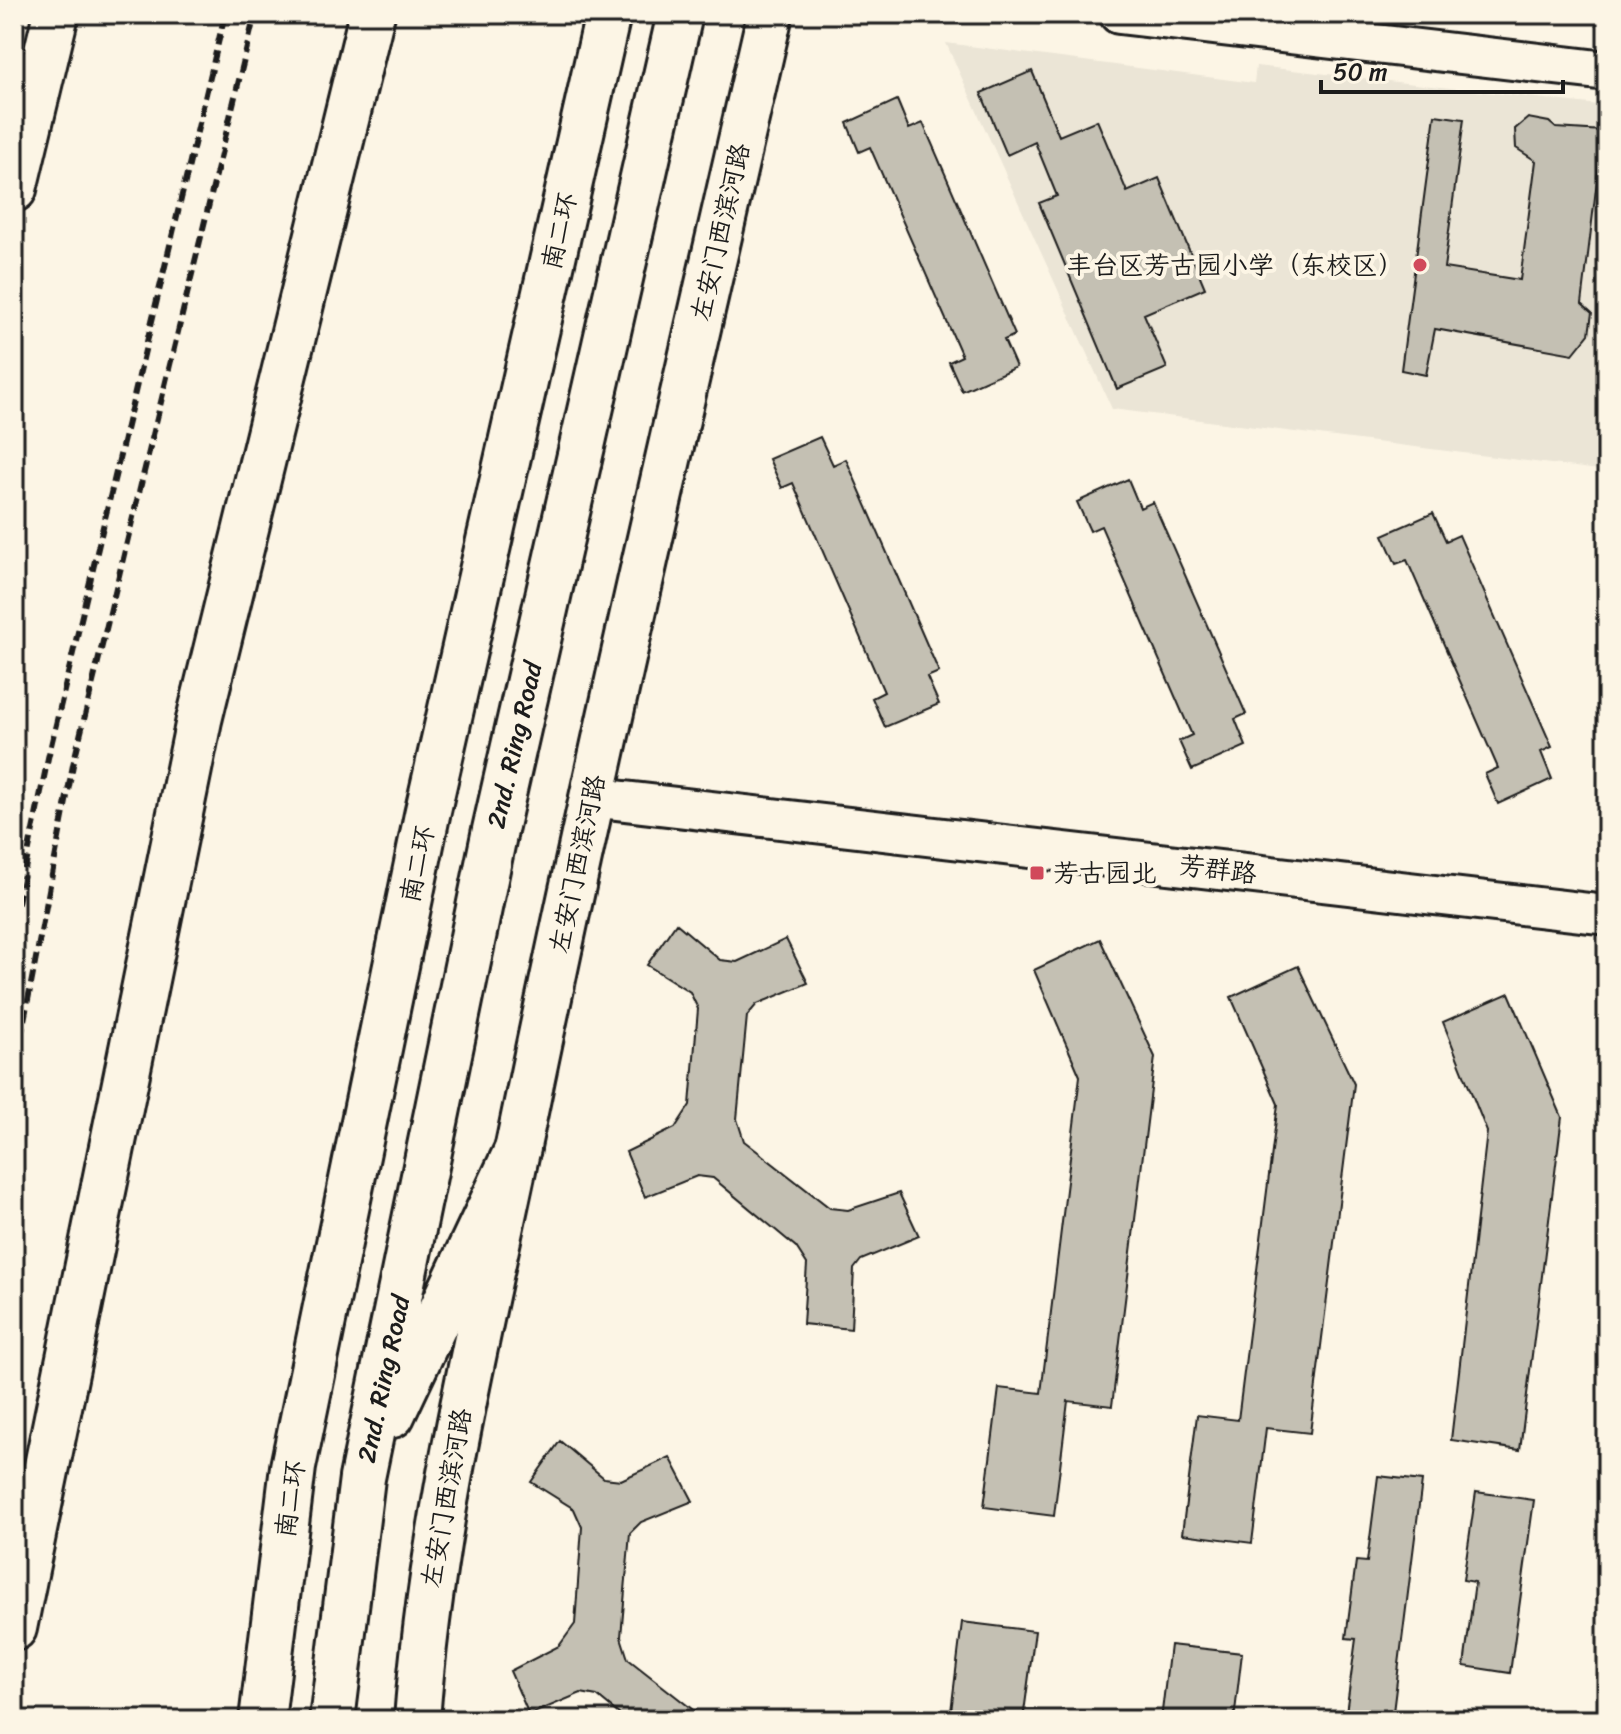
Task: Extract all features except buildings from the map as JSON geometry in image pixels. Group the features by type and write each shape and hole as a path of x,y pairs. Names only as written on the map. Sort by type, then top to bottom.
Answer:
{"main road":[{"path":"14,189 56,14"},
{"path":"14,1628 199,720 372,14"},
{"name":"南二环","path":"262,1720 293,1467 427,815 608,14"},
{"name":"左安门西滨河路","path":"417,1720 423,1633 464,1392 590,797 770,14"},
{"name":"2nd. Ring Road","path":"362,1478 495,830 680,20"},
{"path":"332,1720 362,1478 518,1148"}],"street":[{"path":"1119,14 1607,71"},
{"name":"芳群路","path":"590,797 1607,915"}],"shaded area":[{"name":"丰台区芳古园小学（东校区）","path":"946,43 1254,83 1256,66 1607,106 1607,471 1112,409"},
{"path":"1607,789 1607,881 1596,880"}],"railway":[{"path":"14,922 48,758 225,14"},
{"path":"14,1073 73,765 255,14"}],"place":[{"name":"丰台区芳古园小学（东校区）","path":"1420,265"},
{"name":"芳古园北","path":"1037,873"}]}
